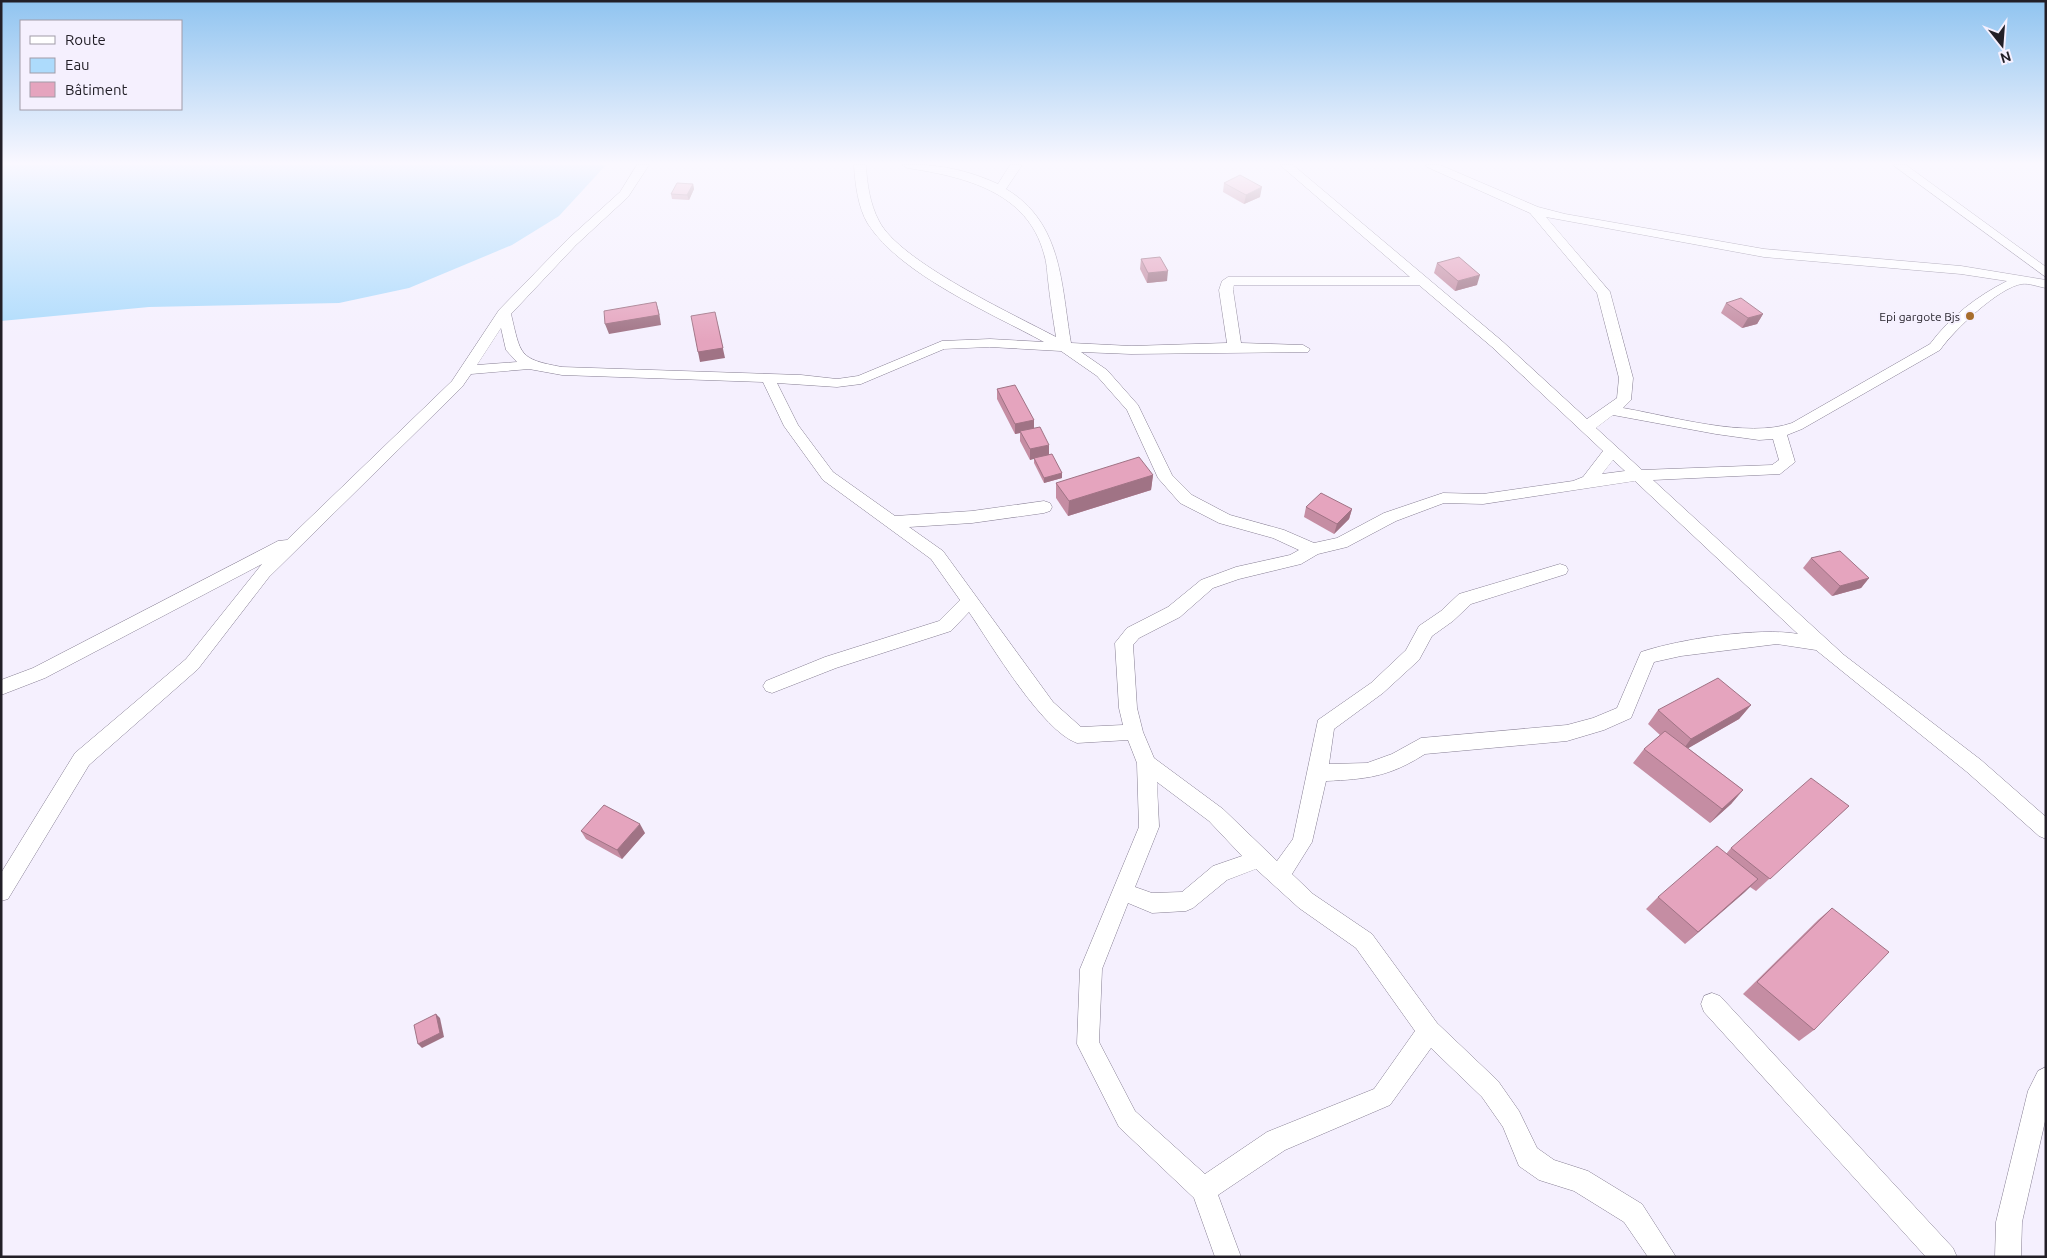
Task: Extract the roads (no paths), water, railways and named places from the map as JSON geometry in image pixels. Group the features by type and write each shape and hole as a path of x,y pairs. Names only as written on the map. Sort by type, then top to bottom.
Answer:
{"street":[{"path":"1,892 82,760 192,664 263,573 457,384 504,313 592,224"},
{"path":"874,224 896,250 951,286 1064,347 1102,373 1133,408 1166,478 1186,499 1225,519 1278,534 1313,550"},
{"path":"1034,224 1050,250 1064,347"},
{"path":"1355,224 1498,344 1838,660 1974,766 2046,830"},
{"path":"1546,224 1603,292 1626,378 1624,400 1586,427"},
{"path":"1598,224 1764,252 1961,270 2046,284"},
{"path":"1979,224 2046,273"},
{"path":"1610,410 1716,429 1759,434 1779,433 1797,426 1935,347 1947,330 1988,296 2020,280"},
{"path":"1235,347 1226,290 1228,281 1423,281"},
{"path":"504,313 513,350 529,365"},
{"path":"466,370 529,365 562,371 768,378 838,383 861,380 942,345 990,343 1131,350 1235,347 1303,349"},
{"path":"768,378 791,426 828,476 937,555 1046,707 1077,735 1134,732"},
{"path":"1228,1257 1204,1190 1127,1119 1088,1044 1091,969 1149,827 1147,763 1134,732 1128,708 1124,643 1133,633 1174,612 1207,584 1236,573 1295,560 1313,550 1341,543 1390,517 1443,498 1484,499 1574,486 1589,481 1638,475 1774,470 1787,462 1779,433"},
{"path":"1589,481 1611,451"},
{"path":"891,522 972,516 1044,507"},
{"path":"1,688 38,673 302,536"},
{"path":"1279,875 1302,842 1318,773 1324,725 1377,688 1413,656 1425,631 1447,616 1465,599 1560,570"},
{"path":"772,686 831,662 904,641 945,626 969,601"},
{"path":"1318,773 1367,771 1399,760 1421,746 1567,733 1596,725 1624,713 1647,657 1681,649 1777,637 1821,644"},
{"path":"1147,763 1216,815 1259,859 1306,901 1364,941 1430,1031 1490,1089 1512,1119 1528,1157 1548,1171 1579,1180 1633,1213 1663,1257"},
{"path":"1124,892 1152,903 1186,902 1220,873 1259,859"},
{"path":"1712,1004 1944,1257"},
{"path":"1204,1190 1276,1142 1382,1097 1430,1031"},
{"path":"2008,1257 2009,1222 2040,1091 2046,1079"}],"water":[{"path":"1,224 547,224 512,245 409,288 339,303 149,307 1,321"}],"place":[{"name":"Epi gargote Bjs","path":"1970,316"}]}
